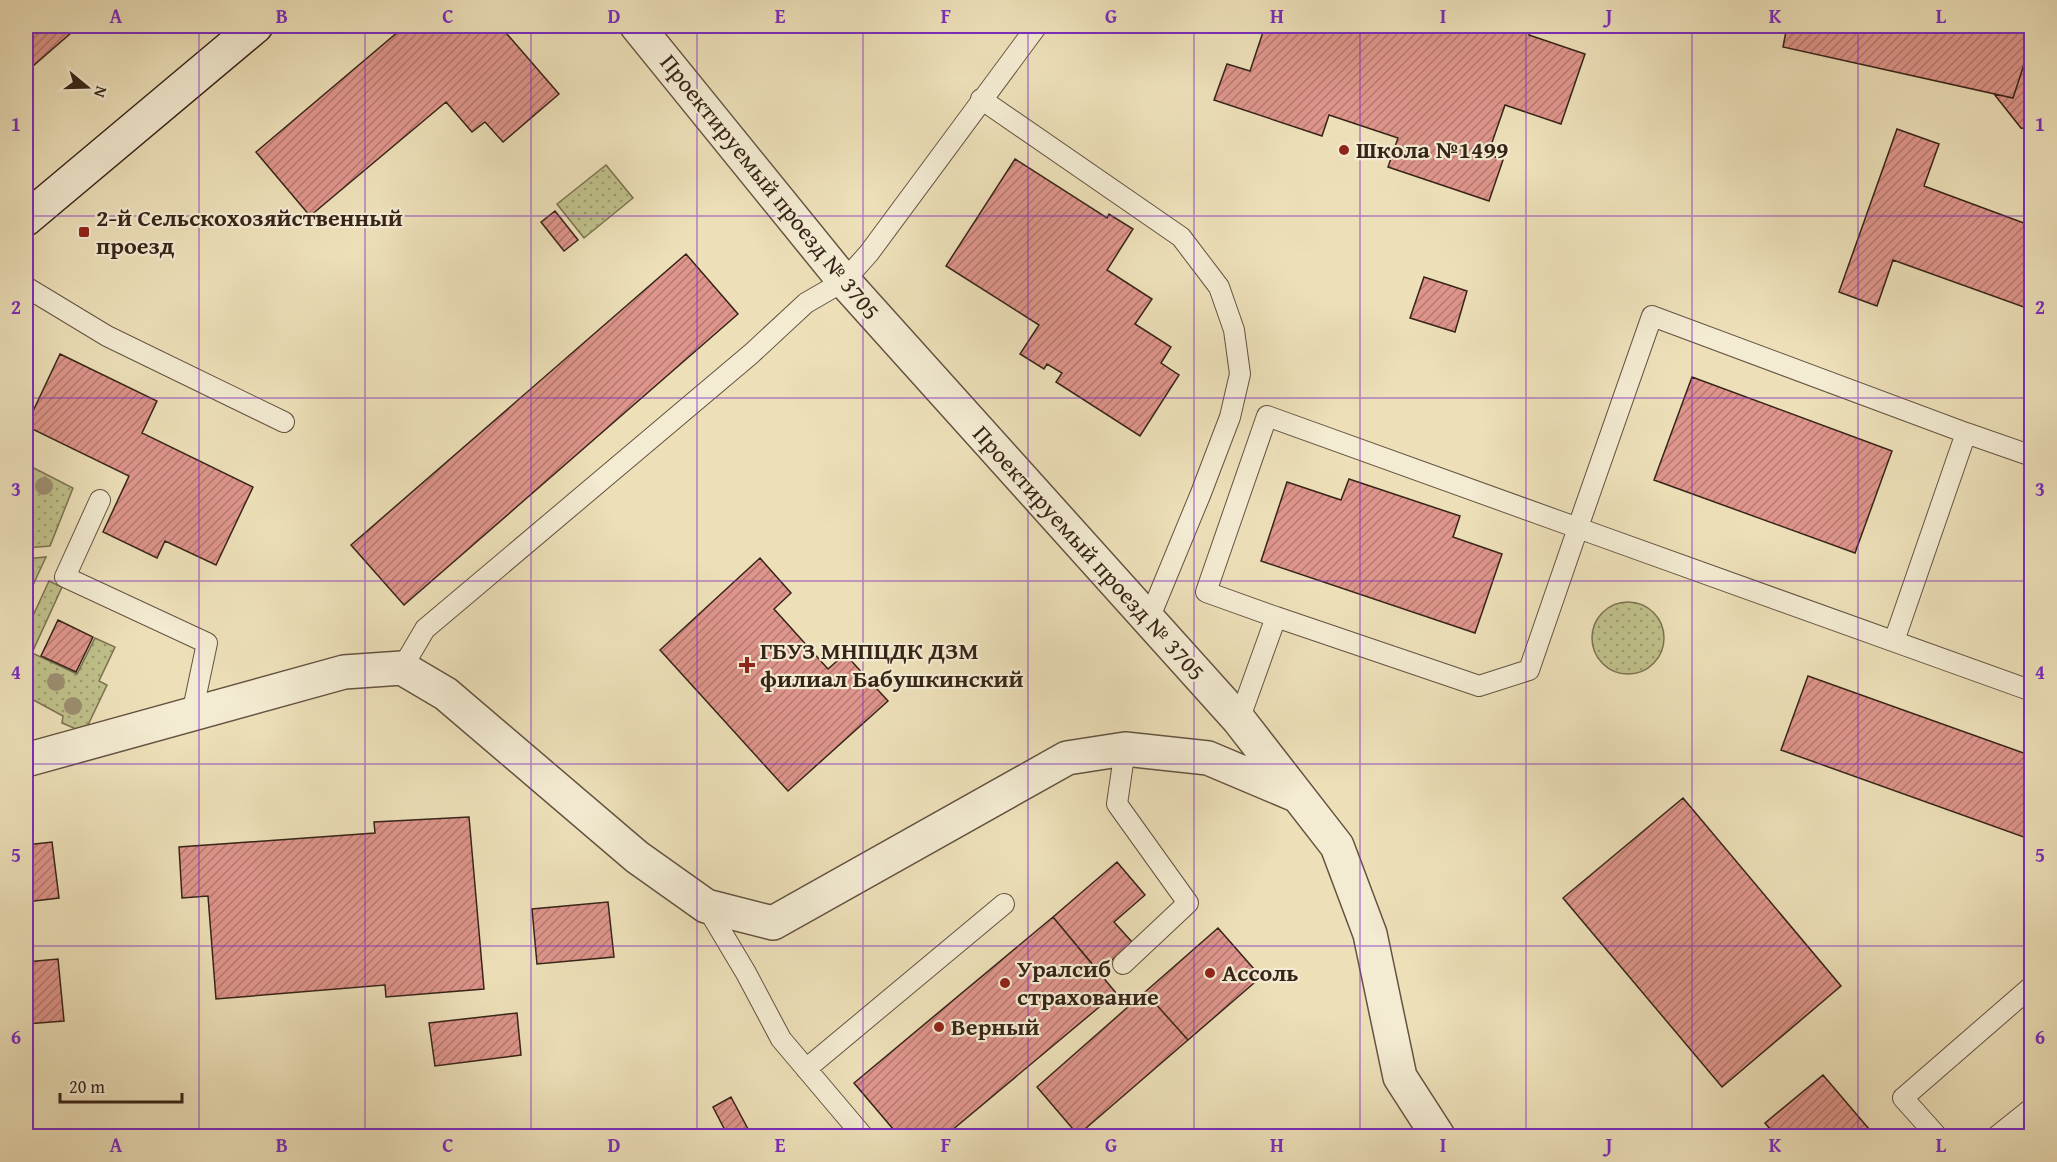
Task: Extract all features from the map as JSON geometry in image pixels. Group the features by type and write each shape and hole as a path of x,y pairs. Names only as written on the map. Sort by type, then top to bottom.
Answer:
{"street":[{"path":"26,219 256,26"},
{"name":"Проектируемый проезд № 3705","path":"637,26 844,282 1239,720 1337,846 1370,934 1400,1077 1438,1137"},
{"path":"26,760 344,672 402,668 446,694 637,856 706,906 773,923 1067,758 1125,749 1208,758 1298,796"}],"lane":[{"path":"402,668 425,629 751,354 807,303 844,282 883,235 1037,26"},
{"path":"981,99 1180,237 1219,287 1234,330 1240,374 1230,417 1149,619"},
{"path":"26,286 107,336 284,422"},
{"path":"2031,456 1652,316 1578,527 1528,670 1479,686 1206,592 1268,416 1578,527 1894,641 2031,692"},
{"path":"1894,641 1966,433"},
{"path":"100,500 65,577 207,643 192,714"},
{"path":"1239,720 1276,617"},
{"path":"1123,964 1188,903 1117,804 1125,749"},
{"path":"806,1069 1004,904"},
{"path":"706,906 746,973 781,1039 863,1137"},
{"path":"1937,1137 1903,1098 2031,986"},
{"path":"1997,1137 2031,1108"}],"green space":[{"path":"606,165 633,198 584,238 557,204"},
{"path":"26,464 73,488 50,546 26,548"},
{"path":"46,557 26,600 26,559"},
{"path":"49,581 62,587 32,653 77,674 95,638 115,647 99,681 107,685 88,725 76,729 62,723 63,716 26,696 26,631"},
{"path":"1628,602 1642,605 1654,612 1661,624 1664,638 1661,652 1654,664 1642,671 1628,674 1614,671 1602,664 1595,652 1592,638 1595,624 1602,612 1614,605"}],"building":[{"path":"26,26 79,26 26,72"},
{"path":"405,26 500,26 559,94 503,142 485,122 472,132 446,102 310,216 256,152"},
{"path":"1265,26 1532,26 1529,35 1585,54 1561,124 1505,105 1488,154 1503,160 1489,201 1388,167 1398,138 1329,115 1322,136 1214,100 1227,64 1250,71"},
{"path":"1787,26 2032,26 2032,40 2013,98 1783,47"},
{"path":"2032,40 2032,130 2021,128 1994,94 2013,98"},
{"path":"1897,129 1939,144 1924,186 2032,226 2032,310 1893,260 1877,306 1839,292"},
{"path":"1015,159 1107,218 1109,214 1133,229 1107,270 1152,299 1135,324 1171,347 1161,363 1179,375 1140,436 1056,382 1062,373 1047,364 1044,369 1020,354 1039,325 946,266"},
{"path":"555,211 578,240 564,251 541,222"},
{"path":"686,254 738,314 404,605 351,545"},
{"path":"1424,277 1467,291 1455,332 1410,318"},
{"path":"60,354 157,401 142,433 253,487 216,565 165,541 157,558 103,532 129,476 26,426"},
{"path":"1692,377 1892,451 1855,553 1654,480"},
{"path":"1349,479 1460,516 1453,537 1502,554 1475,633 1261,561 1287,482 1341,500"},
{"path":"760,558 791,593 774,609 828,669 845,654 888,701 788,791 660,650"},
{"path":"58,620 93,637 76,672 41,656"},
{"path":"1808,676 2032,756 2032,840 1781,750"},
{"path":"1683,798 1841,986 1722,1087 1563,898"},
{"path":"469,817 484,989 386,997 385,985 216,999 208,896 182,898 179,847 375,833 374,822"},
{"path":"52,842 59,898 26,902 26,845"},
{"path":"1117,862 1145,895 1114,922 1132,942 1099,972 1053,917"},
{"path":"608,902 614,957 537,964 532,909"},
{"path":"1053,917 1116,993 945,1136 899,1136 854,1083"},
{"path":"1218,928 1261,977 1188,1040 1145,992"},
{"path":"58,959 64,1021 26,1024 26,962"},
{"path":"1145,992 1188,1040 1078,1135 1037,1087"},
{"path":"517,1013 521,1055 435,1066 429,1023"},
{"path":"1823,1075 1875,1136 1776,1136 1765,1123"},
{"path":"731,1097 748,1129 735,1136 728,1136 713,1107"}],"place":[{"name":"Школа №1499","path":"1344,150"},
{"name":"2-й Сельскохозяйственный проезд","path":"84,232"},
{"name":"ГБУЗ МНПЦДК ДЗМ филиал Бабушкинский","path":"747,665"},
{"name":"Ассоль","path":"1210,973"},
{"name":"Уралсиб страхование","path":"1005,983"},
{"name":"Верный","path":"939,1027"}]}
